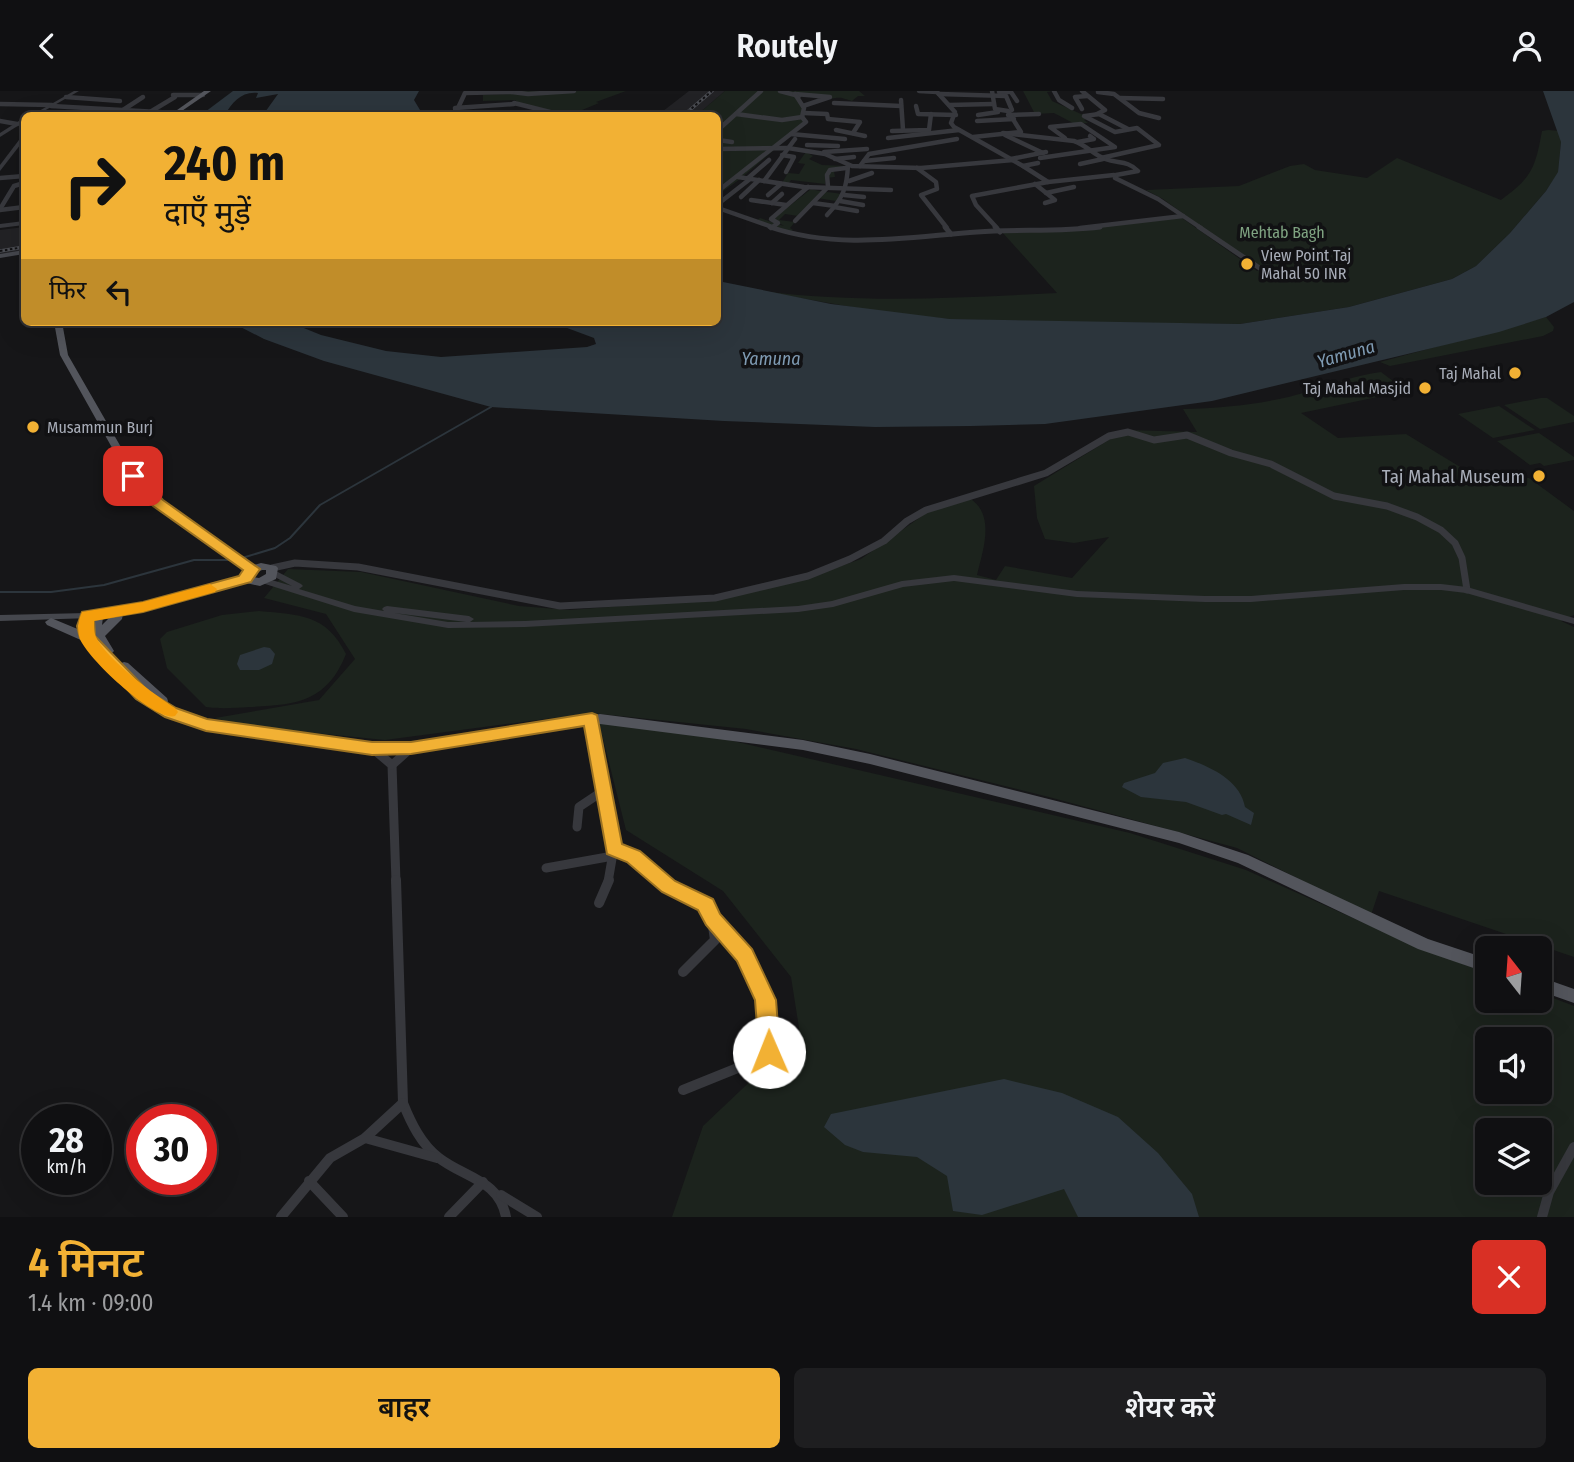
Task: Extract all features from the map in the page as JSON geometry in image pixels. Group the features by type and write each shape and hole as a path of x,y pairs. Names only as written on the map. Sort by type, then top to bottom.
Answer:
{"main road":[{"path":"179,112 208,92"},
{"path":"0,256 21,252"},
{"path":"59,326 65,355 133,476 158,503 254,567"},
{"path":"66,326 75,362 136,469 161,495 254,567"},
{"path":"0,625 118,616 254,567"},
{"path":"0,618 91,618 143,607"},
{"path":"92,637 118,616"},
{"path":"91,618 92,637"},
{"path":"51,622 92,637 142,695 170,712 227,730 372,748 411,748 592,719 803,745 870,759 1179,838 1243,859 1423,944 1475,962"},
{"path":"1552,988 1574,996"}],"street":[{"path":"42,112 77,91"},
{"path":"178,91 173,95 208,92"},
{"path":"455,112 454,109 458,108 465,93 528,94 574,91"},
{"path":"721,127 761,91"},
{"path":"736,114 782,120 830,97 780,91"},
{"path":"919,91 1011,91 1017,101"},
{"path":"1054,91 1059,100 1072,108"},
{"path":"1023,166 1115,147 1076,120 1105,110 1082,91"},
{"path":"512,92 516,112"},
{"path":"937,92 956,115"},
{"path":"992,93 997,110"},
{"path":"973,137 1021,133 1011,115 1006,96 992,93"},
{"path":"1070,93 1082,109"},
{"path":"1099,93 1114,94 1139,113 1159,118"},
{"path":"795,94 815,102"},
{"path":"741,197 762,181 788,148 803,136 806,122 804,111 795,94"},
{"path":"1075,97 1087,96"},
{"path":"66,97 120,101"},
{"path":"123,110 143,97"},
{"path":"0,104 150,112 175,97"},
{"path":"1120,98 1163,99"},
{"path":"804,111 825,110 842,99"},
{"path":"901,100 903,130"},
{"path":"951,107 976,102 1011,115 1027,110"},
{"path":"458,108 514,103 550,112"},
{"path":"834,106 901,109"},
{"path":"916,106 917,113 956,115"},
{"path":"951,107 997,110 1011,115"},
{"path":"997,110 978,118 1011,115 1037,117"},
{"path":"804,111 827,114 829,120 860,122 833,151"},
{"path":"892,131 929,130 931,114"},
{"path":"1097,114 1129,129"},
{"path":"956,115 951,124 959,130 1048,182"},
{"path":"1003,133 1011,115"},
{"path":"1062,161 1100,157 1159,145 1139,129 1115,132 1084,116"},
{"path":"0,121 17,124"},
{"path":"0,135 21,122"},
{"path":"843,131 848,123"},
{"path":"1066,139 1050,127 1081,124"},
{"path":"888,138 959,130"},
{"path":"721,189 785,138 843,131 866,136"},
{"path":"1000,232 971,197 1035,184 1138,171 1130,163 1100,157 1078,142 1003,133"},
{"path":"1003,133 1043,153"},
{"path":"803,136 842,143"},
{"path":"803,136 818,153 847,167 848,187 827,215"},
{"path":"721,149 776,146 788,148 803,136 842,143"},
{"path":"1078,142 1094,139 1090,136"},
{"path":"1055,138 1065,146"},
{"path":"818,153 957,139"},
{"path":"721,140 732,142"},
{"path":"0,169 21,141"},
{"path":"796,221 828,187 827,175 830,170 860,166 917,168 1012,160 1108,143"},
{"path":"860,166 867,149"},
{"path":"1034,154 1041,161"},
{"path":"782,155 794,157 786,172"},
{"path":"835,159 854,157"},
{"path":"1080,164 1100,157"},
{"path":"864,161 894,158"},
{"path":"721,203 769,160"},
{"path":"917,168 936,182 937,190 921,195 951,234"},
{"path":"849,181 872,173"},
{"path":"0,178 21,176"},
{"path":"1114,176 1183,216 1261,269"},
{"path":"738,177 808,187 891,190"},
{"path":"21,184 14,186 0,211 21,211"},
{"path":"768,195 780,184"},
{"path":"1035,184 1055,200 1045,203"},
{"path":"771,228 778,223 771,219 808,187"},
{"path":"1046,193 1074,187"},
{"path":"869,188 868,194 873,196"},
{"path":"772,203 782,194"},
{"path":"844,195 864,197"},
{"path":"751,200 786,205"},
{"path":"840,201 863,205"},
{"path":"813,203 857,211"},
{"path":"721,207 771,228 808,238 876,242 951,234 1077,229 1183,216"},
{"path":"0,226 21,223"},
{"path":"254,567 295,563 358,567 560,606 715,598 808,576 850,559 884,541 907,521 926,510 1046,473 1100,440 1123,432 1154,440 1189,435 1234,454 1271,464 1334,496 1387,506 1417,517 1441,530 1455,543 1462,558 1466,587"},
{"path":"254,567 354,609 409,620 479,626 798,608 833,604 902,584 954,578 1077,594 1205,599 1251,599 1404,587 1466,587 1574,619"},
{"path":"592,719 613,853 610,877 599,903"},
{"path":"372,748 392,765 403,1103 423,1141 440,1159"},
{"path":"392,765 411,748"},
{"path":"577,827 579,807 603,791"},
{"path":"545,868 613,853 634,857 669,886 706,905 713,919 745,955 767,1008 770,1049 765,1057 683,1090"},
{"path":"683,972 715,940 713,919"},
{"path":"281,1217 309,1181 334,1155 365,1137 403,1103"},
{"path":"365,1137 440,1159 483,1182 537,1217"},
{"path":"1542,1217 1549,1192 1574,1147"},
{"path":"309,1181 343,1217"},
{"path":"449,1217 483,1182"},
{"path":"496,1192 505,1205 506,1217"}],"shaded area":[{"path":"689,91 725,91 700,112 662,112"},
{"path":"21,227 21,252 0,254 0,230"}],"green space":[{"path":"478,91 626,91 577,112 556,112 520,104 515,100 483,101 483,95 511,94"},
{"path":"725,91 859,91 865,96 858,96 852,101 799,97 807,122 721,193 721,112 700,112"},
{"path":"1023,91 1053,91 1047,92 1052,101 1090,118 1084,120 1088,123 1073,123 1054,113 1035,114"},
{"name":"Mehtab Bagh","path":"1542,131 1559,131 1561,142 1558,173 1510,233 1476,266 1452,279 1349,307 1240,324 950,319 880,312 755,290 868,298 1057,293 1002,232 1047,232 1182,218 1257,271 1261,270 1163,199 1146,190 1239,186 1290,166 1304,164 1315,170 1367,178 1397,158 1501,200 1526,178 1537,155"},
{"path":"806,152 813,156 809,159 822,165 846,166 834,171 835,177 825,178 825,184 791,180 788,184 782,183 788,173 799,174 805,164 798,163"},
{"path":"811,189 841,194 836,201 817,198 798,216 785,214 779,220 795,222 790,228 793,230 788,233 756,221 760,218 784,226 773,219"},
{"path":"1546,317 1554,327 1553,331 1543,336 1390,366 1380,362"},
{"path":"1381,372 1406,391 1301,413 1338,438 1406,434 1470,473 1529,478 1574,511 1574,615 1561,621 1574,627 1574,957 1552,950 1552,936 1512,936 1379,891 1371,915 1237,848 856,749 746,729 591,713 385,740 244,726 215,718 319,700 355,659 326,614 264,598 288,569 361,572 519,606 570,610 724,598 807,578 861,559 932,509 969,498 977,505 985,523 984,544 977,575 996,580 1005,566 1072,578 1109,537 1074,543 1045,539 1037,518 1034,486 1125,430 1197,432 1183,409 1276,400"},
{"path":"1547,398 1574,416 1574,422 1540,429 1504,405"},
{"path":"1499,406 1535,430 1493,438 1458,414"},
{"path":"1539,433 1574,457 1574,460 1544,466 1540,463 1530,465 1497,441"},
{"path":"259,611 310,619 330,631 346,654 338,670 319,691 295,702 238,708 206,707 167,668 160,639 167,632 222,615"},
{"path":"599,723 703,734 1130,833 1246,870 1422,949 1475,969 1475,1013 1552,1013 1552,998 1574,1006 1574,1217 672,1217 703,1126 800,1034 791,977 723,891 626,830"}],"water":[{"path":"233,91 419,91 414,100 421,112 265,112 278,94 256,98 258,93 252,93 238,98 227,112 205,112"},
{"name":"Yamuna","path":"1543,91 1574,91 1574,302 1546,317 1499,332 1212,401 1045,424 875,427 491,407 324,361 264,339 239,326 299,326 321,335 386,351 441,357 587,347 596,344 594,338 562,326 721,326 721,282 831,304 950,319 1240,324 1349,307 1452,279 1476,266 1510,233 1546,191 1558,172 1561,142"},
{"path":"264,647 270,648 275,654 272,664 259,670 240,670 237,664 240,655"},
{"path":"1185,758 1230,781 1242,797 1245,807 1254,813 1251,825 1186,802 1141,797 1122,787 1124,783 1155,773 1163,763"},
{"path":"1004,1079 1062,1093 1118,1117 1158,1153 1192,1194 1199,1217 1078,1217 1064,1189 982,1215 953,1211 947,1176 917,1157 863,1152 845,1145 824,1127 831,1114"}],"waterway":[{"path":"242,558 275,548 290,538 320,505 491,407"},
{"path":"0,592 51,592 104,585 194,560 233,560"}],"railway":[{"path":"688,112 712,91"},
{"path":"0,251 21,248"}],"slow traffic":[{"path":"169,712 142,695 103,656 88,638 86,621 88,616 143,607 210,589"}],"place":[{"name":"View Point Taj Mahal 50 INR","path":"1247,264"},
{"name":"Taj Mahal","path":"1515,373"},
{"name":"Taj Mahal Masjid","path":"1425,388"},
{"name":"Musammun Burj","path":"33,427"},
{"name":"Taj Mahal Museum","path":"1539,476"}],"route":[{"path":"133,476 158,503 252,569 246,579 143,607 88,616 85,626 88,638 142,695 179,716 227,730 372,748 411,748 592,719 614,849 634,857 673,889 706,905 713,919 745,955 765,1000 769,1016 769,1052"}]}
